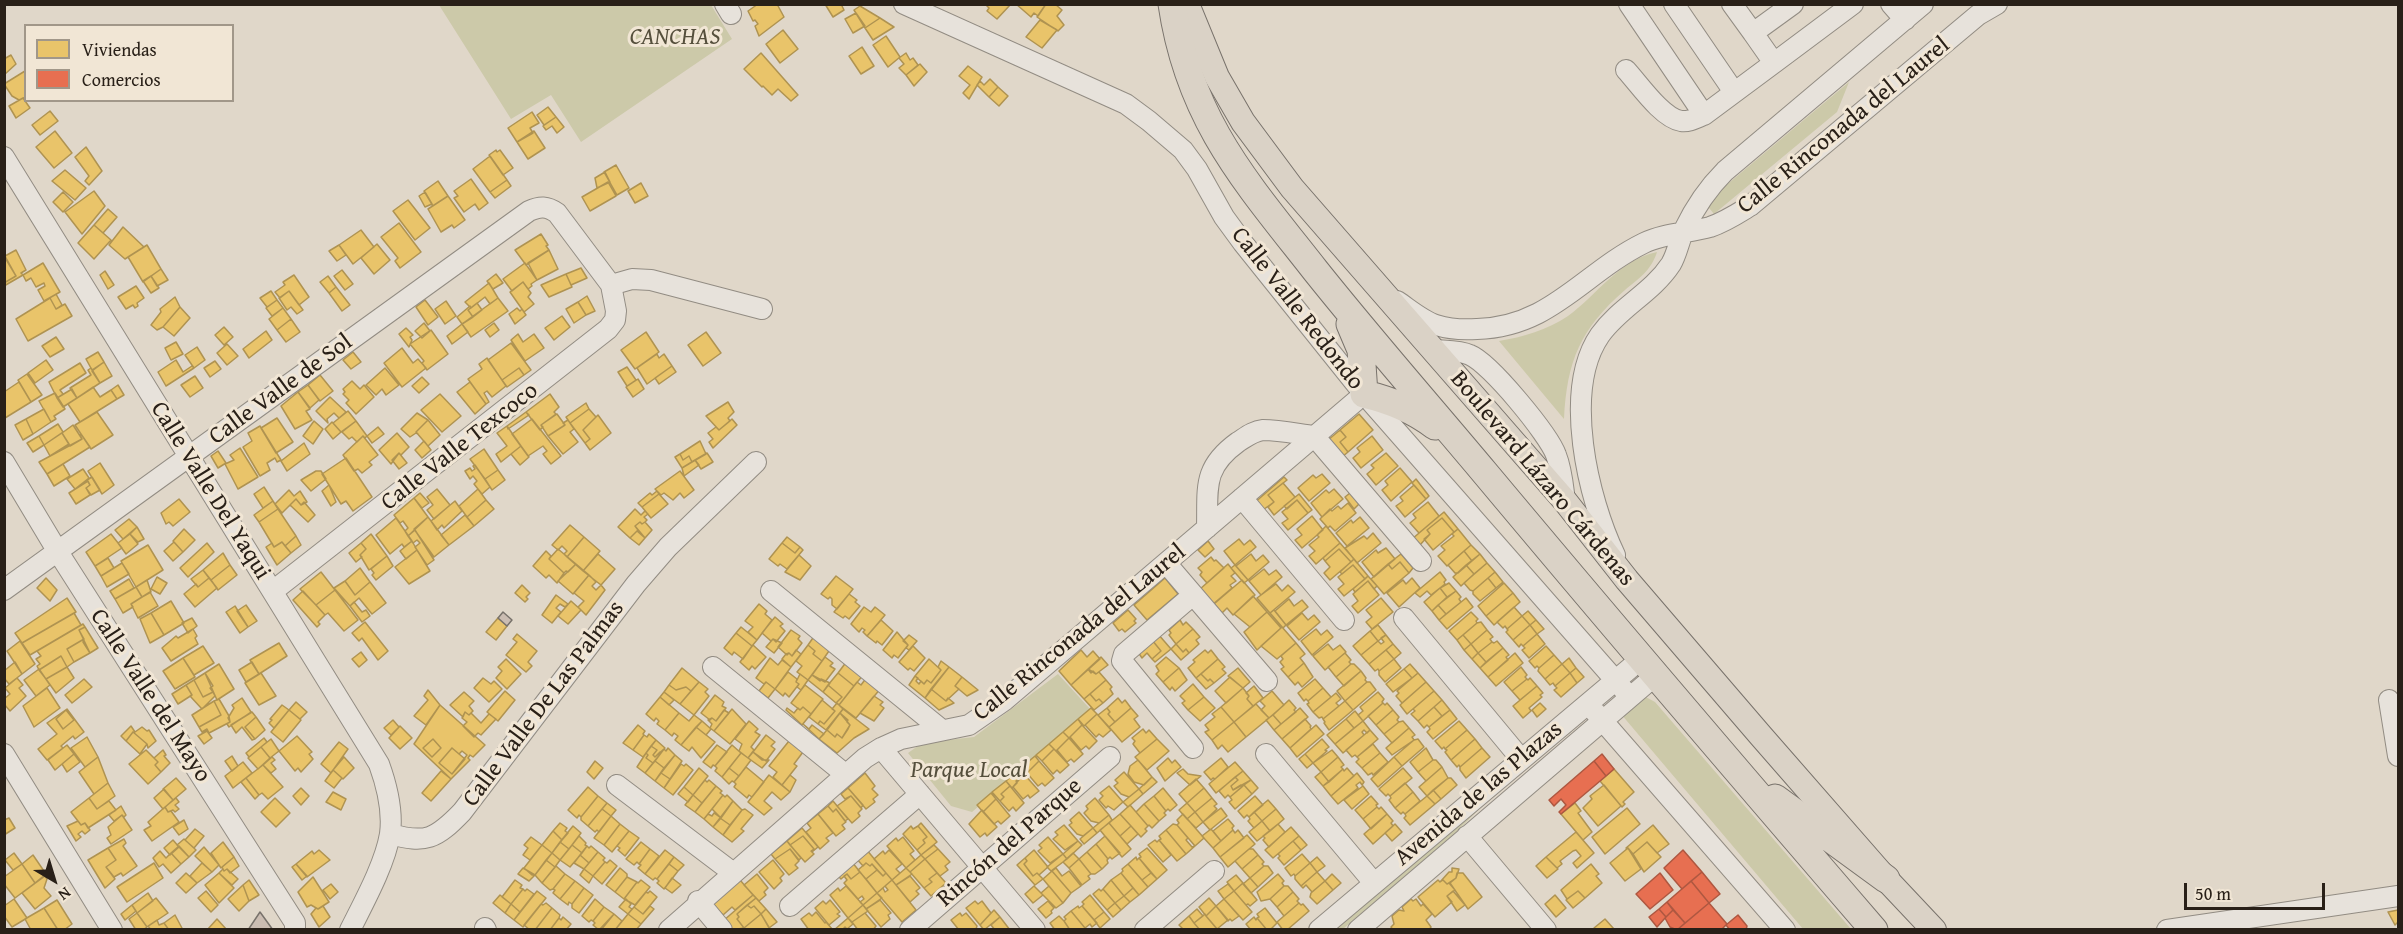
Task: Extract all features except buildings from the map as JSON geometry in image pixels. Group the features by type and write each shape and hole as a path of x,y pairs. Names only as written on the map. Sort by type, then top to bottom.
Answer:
{"highway":[{"name":"Boulevard Lázaro Cárdenas","path":"1172,4 1183,58 1209,124 1231,162 1332,292 1648,667 1874,930"},
{"path":"1332,292 1352,327 1361,350 1364,393 1388,400 1422,416 1462,446"},
{"path":"1736,769 1886,879"}],"main road":[{"name":"Boulevard Lázaro Cárdenas","path":"1186,4 1216,77 1243,122 1292,188 1565,501 1627,580 1886,879 1934,930"}],"street":[{"name":"Calle Valle Redondo","path":"904,4 1126,104 1183,150 1197,169 1224,217 1243,243 1364,393 1630,697"},
{"path":"1629,4 1704,115"},
{"path":"1674,4 1734,92"},
{"path":"1732,4 1774,63"},
{"path":"1626,70 1655,103 1669,115 1680,121 1692,121 1704,115 1853,4"},
{"path":"1891,4 1905,20"},
{"name":"Calle Rinconada del Laurel","path":"1627,580 1604,532 1593,494 1581,427 1581,395 1588,362 1600,336 1617,316 1656,283 1672,263 1683,232 1706,191 1725,171 1923,4"},
{"name":"Calle Rinconada del Laurel","path":"1381,292 1434,325 1463,330 1497,329 1527,320 1553,306 1627,252 1647,242 1728,220 1750,206 1975,10 1997,4"},
{"path":"1753,33 1791,5"},
{"name":"Calle Valle Del Yaqui","path":"4,157 379,764 387,786 390,834"},
{"name":"Calle Valle de Sol","path":"4,590 529,211 538,207 549,207 557,213 611,285"},
{"path":"611,285 633,279 651,280 762,309"},
{"name":"Calle Valle Texcoco","path":"273,591 596,342 615,320 616,311 611,285"},
{"name":"Calle Rinconada del Laurel","path":"669,930 698,901 845,774 881,748 901,739 969,725 1005,700 1364,393"},
{"path":"1206,528 1208,483 1216,462 1223,453 1253,432 1263,430 1314,436 1420,561"},
{"name":"Calle Valle del Mayo","path":"4,462 58,552 295,923 295,930"},
{"name":"Calle Valle De Las Palmas","path":"390,834 413,840 433,836 448,827 462,812 636,584 668,547 756,462"},
{"path":"1242,498 1344,620"},
{"path":"1166,563 1268,681"},
{"path":"771,591 942,730"},
{"path":"1192,748 1122,661 1124,654 1193,596"},
{"path":"1404,618 1521,759"},
{"path":"713,667 845,774"},
{"name":"Avenida de las Plazas","path":"1318,930 1615,680 1648,667"},
{"name":"Avenida de las Plazas","path":"1358,930 1630,697 1648,667"},
{"path":"2389,700 2398,756"},
{"path":"1587,703 1785,930"},
{"path":"881,748 1035,930"},
{"path":"4,754 112,930"},
{"path":"1266,754 1374,883"},
{"name":"Rincón del Parque","path":"910,930 1110,757"},
{"path":"617,785 732,872"},
{"path":"790,906 920,794"},
{"path":"350,930 373,886 390,834"},
{"path":"1467,836 1546,930"},
{"path":"1144,930 1214,871"},
{"path":"2168,930 2398,896"},
{"path":"698,901 722,930"}],"green space":[{"name":"CANCHAS","path":"439,5 711,5 732,39 581,142 551,95 511,119"},
{"path":"1849,82 1837,112 1714,214 1705,203"},
{"path":"1657,252 1640,278 1597,318 1579,347 1568,380 1564,419 1499,341 1535,332 1560,321 1579,308 1620,270 1644,256"},
{"name":"Parque Local","path":"1058,674 1091,710 972,812 951,806 908,753 922,743 974,737"},
{"path":"1642,695 1655,702 1851,929 1803,929 1621,714"},
{"path":"1533,756 1450,838 1343,929 1323,930"}]}
